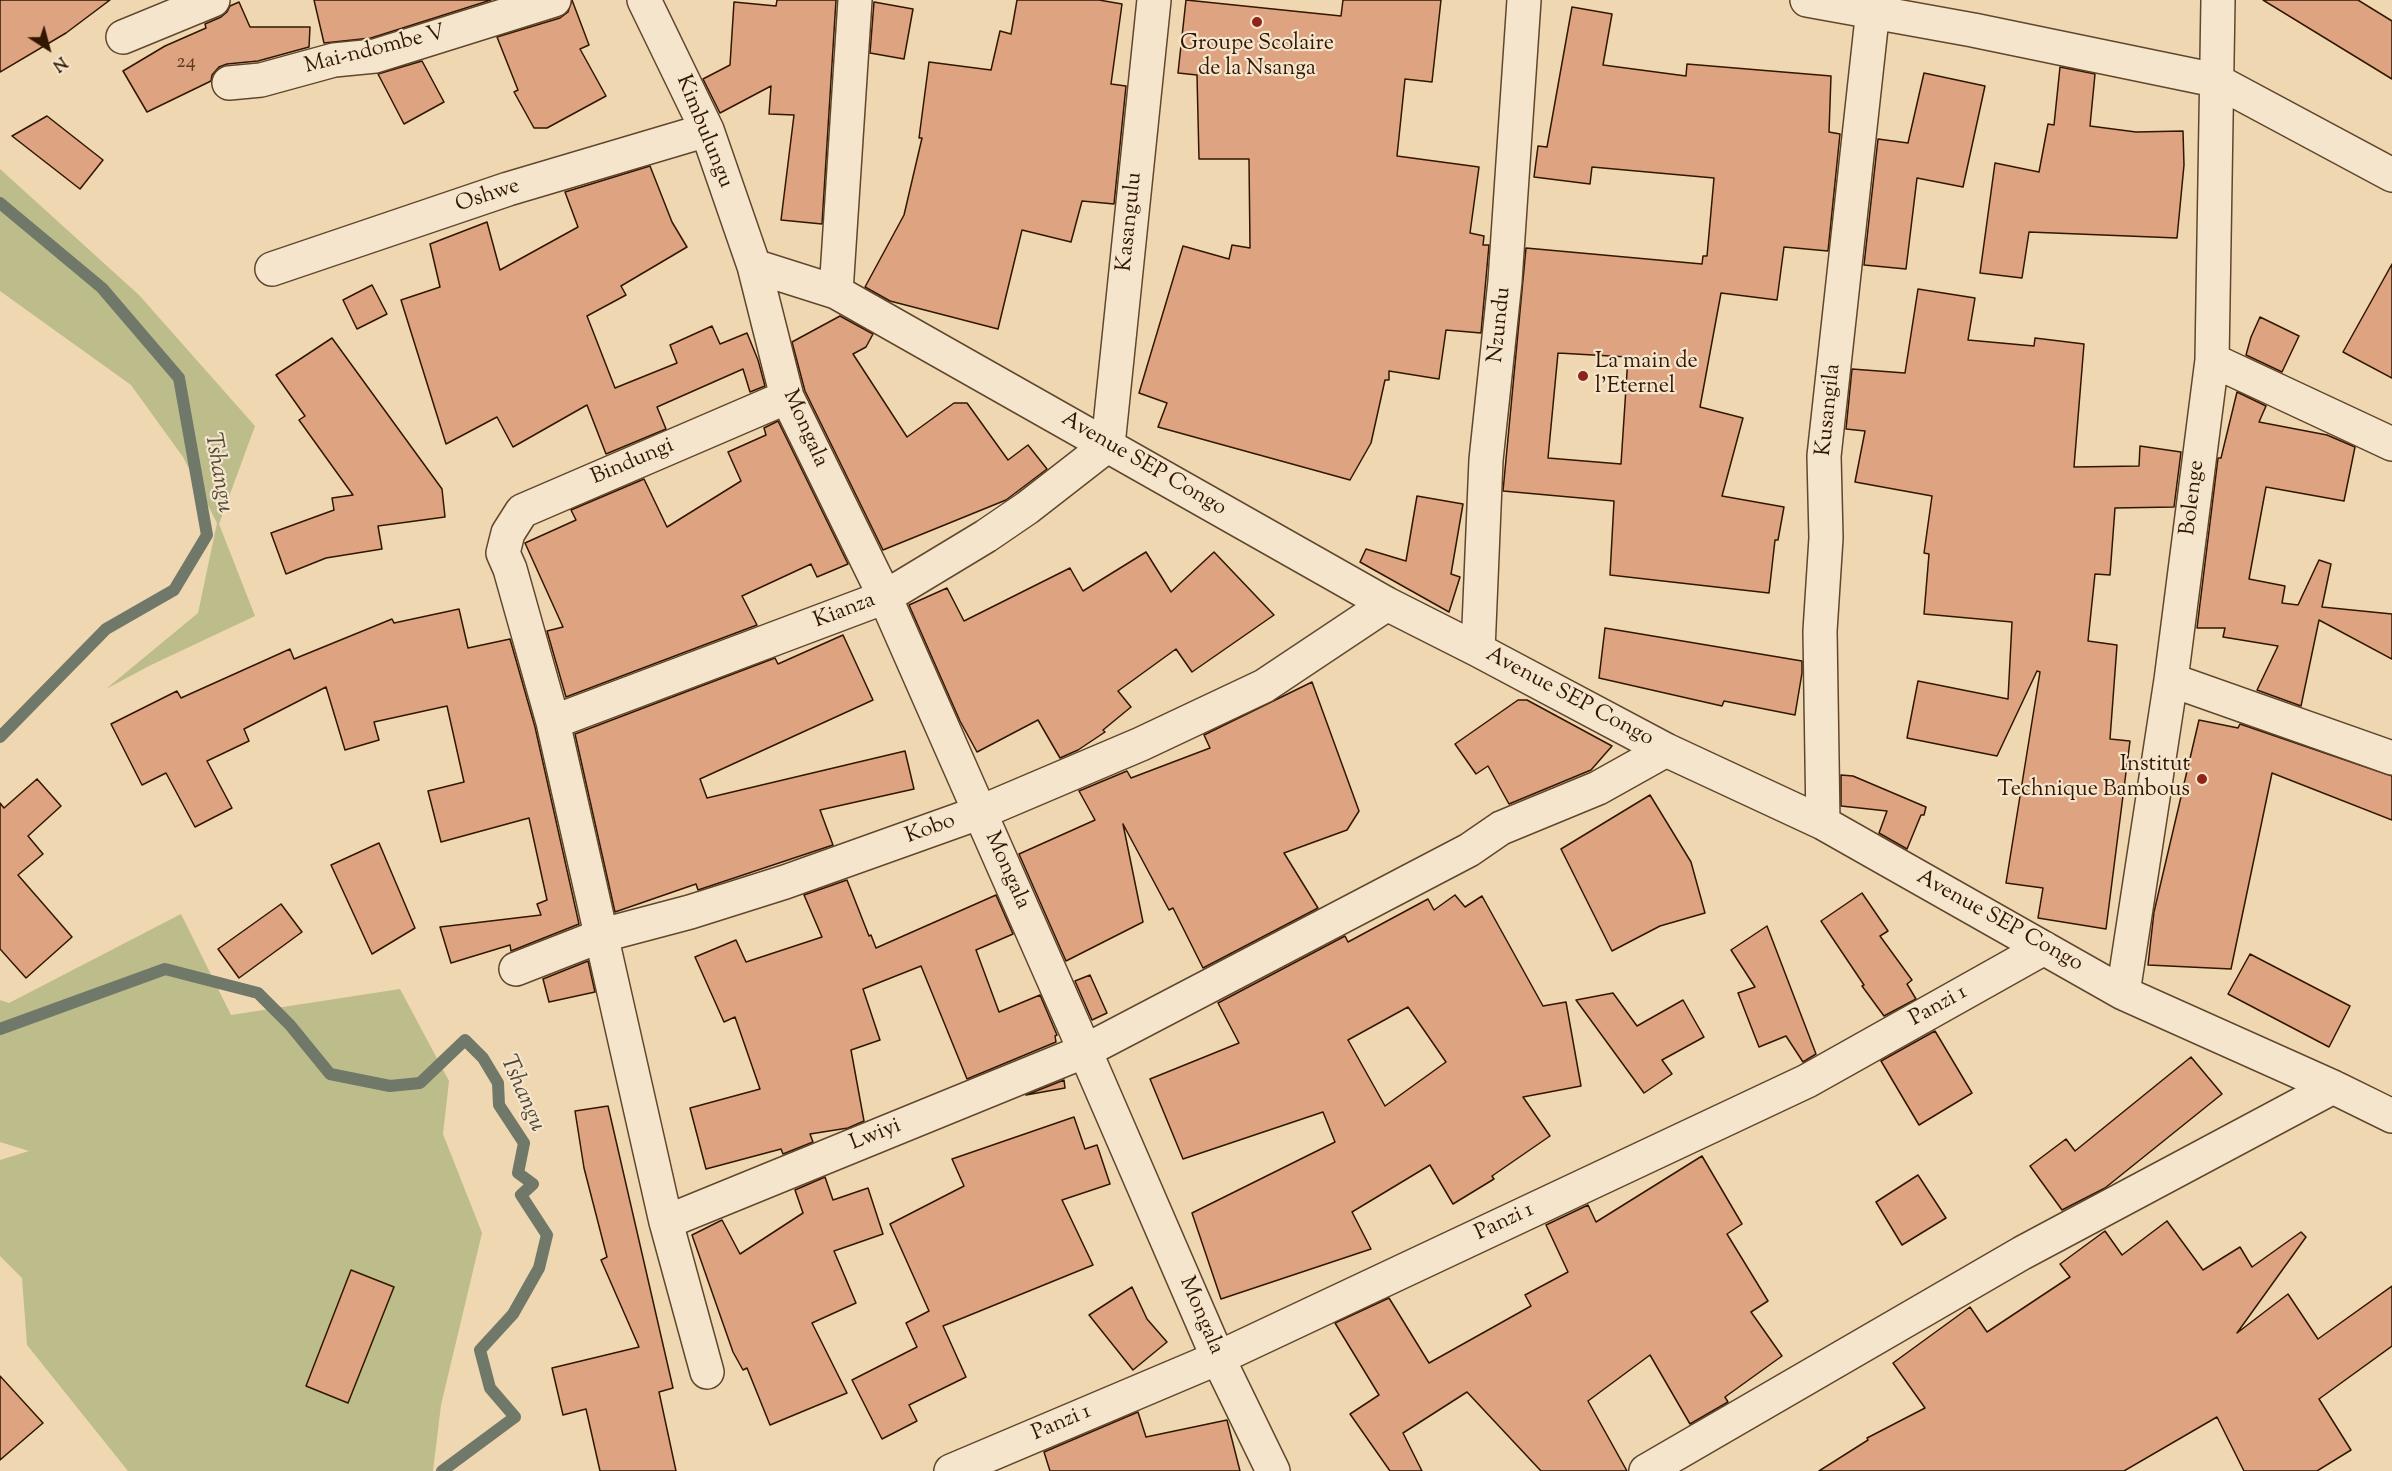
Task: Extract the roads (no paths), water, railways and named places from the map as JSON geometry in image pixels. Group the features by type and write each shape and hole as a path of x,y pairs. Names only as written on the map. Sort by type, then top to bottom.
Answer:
{"street":[{"path":"123,38 213,0"},
{"name":"Mai-ndombe V","path":"229,83 261,80 334,60 375,56 554,0"},
{"name":"Kimbulungu","path":"644,0 706,130 754,266"},
{"path":"836,292 855,0"},
{"name":"Kasangulu","path":"1108,445 1154,0"},
{"name":"Nzundu","path":"1478,650 1486,460 1505,281 1524,0"},
{"path":"1807,0 1874,7 2215,80 2392,175"},
{"name":"Bolenge","path":"2123,993 2170,680 2212,360 2218,0"},
{"name":"Kusangila","path":"1823,823 1820,631 1826,538 1824,456 1874,7"},
{"name":"Oshwe","path":"272,269 508,189 706,130"},
{"name":"Avenue SEP Congo","path":"754,266 836,292 1387,604 1666,750 1823,823 2123,993 2333,1087 2392,1116"},
{"name":"Mongala","path":"754,266 787,397 885,597 1218,1358 1273,1471"},
{"path":"2212,360 2392,444"},
{"name":"Bindungi","path":"553,722 510,569 503,553 508,533 522,511 787,397"},
{"name":"Kianza","path":"553,722 885,597 986,536 1027,508 1108,445"},
{"name":"Kobo","path":"516,969 603,935 690,912 785,882 981,812 1141,744 1264,686 1387,604"},
{"path":"2170,680 2392,758"},
{"path":"553,722 603,935 666,1222 707,1372"},
{"name":"Lwiyi","path":"666,1222 1085,1051 1469,850 1501,828 1598,788 1666,750"},
{"name":"Panzi 1","path":"951,1471 1218,1358 1808,1081 2044,948"},
{"path":"1646,1471 2022,1253 2333,1087"}],"waterway":[{"name":"Tshangu","path":"0,203 102,288 179,378 207,535 174,590 106,629 0,737"},
{"name":"Tshangu","path":"0,1029 165,969 258,993 290,1025 330,1074 390,1086 420,1083 465,1040 483,1058 498,1083 499,1105 524,1143 518,1173 533,1184 521,1195 547,1235 539,1268 513,1314 480,1350 490,1388 515,1417 442,1471"}],"place":[{"name":"Groupe Scolaire de la Nsanga","path":"1257,22"},
{"name":"La main de l'Eternel","path":"1583,376"},
{"name":"Institut Technique Bambous","path":"2202,779"}]}
